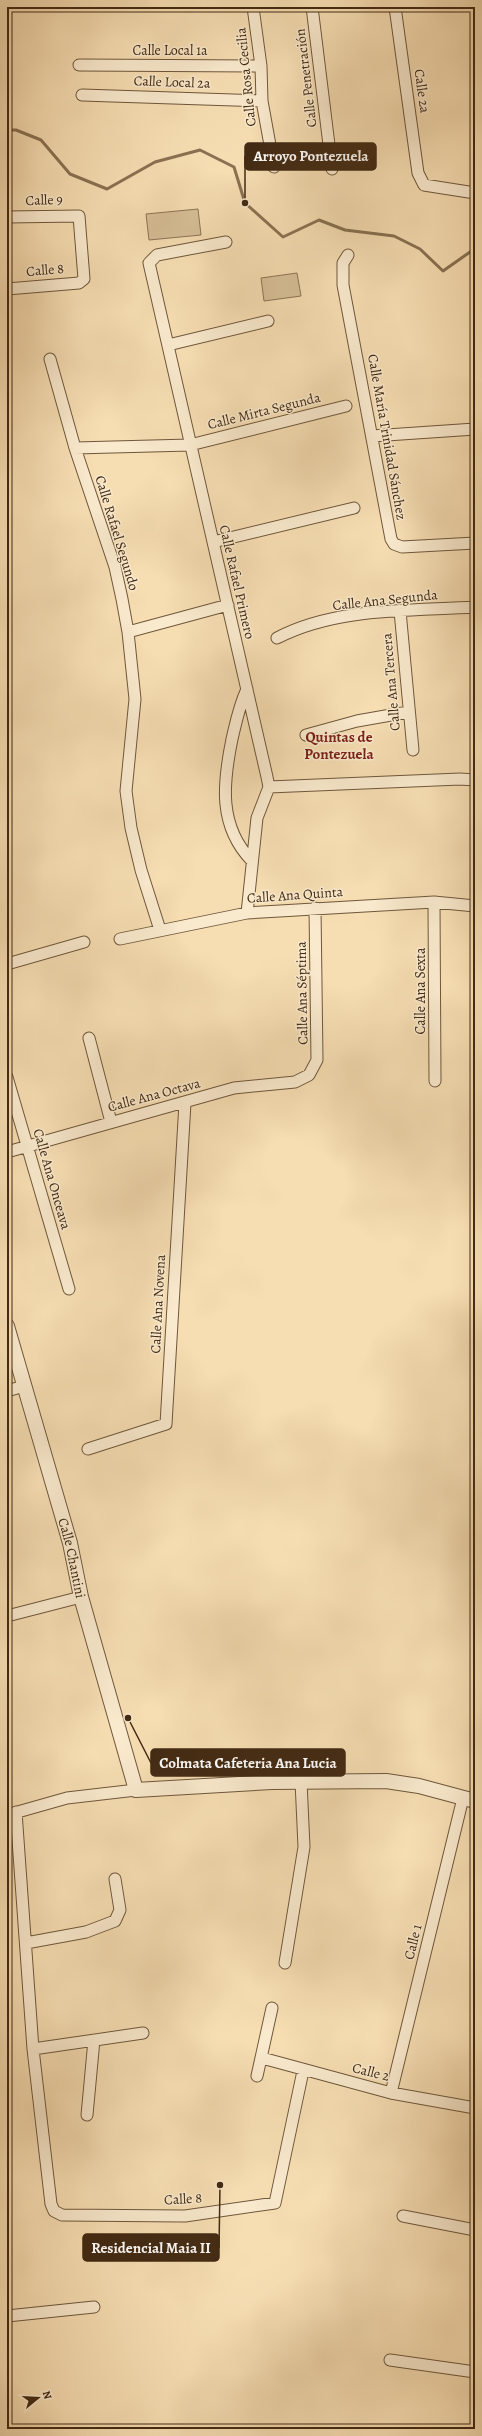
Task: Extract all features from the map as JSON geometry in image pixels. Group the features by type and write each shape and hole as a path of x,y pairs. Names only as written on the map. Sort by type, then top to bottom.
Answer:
{"street":[{"name":"Calle Rosa Cecilia","path":"253,7 261,66 262,100 274,167"},
{"name":"Calle Penetración","path":"312,7 332,169"},
{"name":"Calle 2a","path":"395,7 420,180 424,185 475,193"},
{"name":"Calle Local 1a","path":"79,65 261,66"},
{"name":"Calle Local 2a","path":"82,95 262,100"},
{"name":"Calle 9","path":"7,217 77,214 81,218 84,279"},
{"name":"Calle Rafael Primero","path":"226,242 157,256 149,263 269,787"},
{"name":"Calle María Trinidad Sánchez","path":"348,254 343,263 343,285 372,436 388,530 394,544 402,547 475,543"},
{"name":"Calle 8","path":"7,289 79,282 84,279"},
{"path":"168,345 268,322"},
{"name":"Calle Rafael Segundo","path":"50,359 75,448 115,567 128,632 135,699 126,791 131,828 141,870 160,930"},
{"name":"Calle Mirta Segunda","path":"75,448 190,445 346,406"},
{"path":"372,436 475,429"},
{"path":"213,542 354,508"},
{"path":"128,632 228,605"},
{"name":"Calle Ana Segunda","path":"277,638 291,631 331,620 400,611 475,607"},
{"name":"Calle Ana Tercera","path":"400,611 408,712 413,750"},
{"path":"247,689 240,706 226,766 224,796 235,836 241,850 252,861"},
{"path":"306,735 357,721 408,712"},
{"path":"247,912 257,818 269,787 460,779 475,780"},
{"name":"Calle Ana Quinta","path":"120,940 247,912 434,902 475,906"},
{"name":"Calle Ana Sexta","path":"434,902 435,1081"},
{"name":"Calle Ana Séptima","path":"309,1075 318,1060 315,908"},
{"path":"7,964 84,942"},
{"path":"88,1038 111,1122"},
{"name":"Calle Ana Octava","path":"7,1152 234,1088 295,1082 309,1075"},
{"name":"Calle Ana Onceava","path":"7,1077 69,1289"},
{"name":"Calle Ana Novena","path":"88,1449 166,1424 185,1103"},
{"name":"Calle Chantini","path":"7,1326 70,1543 81,1596 136,1790"},
{"path":"7,1391 24,1386"},
{"path":"7,1616 81,1596"},
{"path":"285,1963 304,1848 301,1781"},
{"path":"143,2033 33,2049 26,1943 12,1813 67,1798 136,1790 301,1781 386,1781 419,1786 469,1799"},
{"name":"Calle 1","path":"391,2093 469,1799"},
{"path":"26,1943 86,1932 115,1921 120,1910 115,1879"},
{"path":"257,2076 272,2008"},
{"path":"87,2115 94,2040"},
{"name":"Calle 8","path":"33,2049 51,2204 54,2211 62,2215 185,2216 275,2203 302,2071"},
{"name":"Calle 2","path":"262,2058 302,2071 391,2093 475,2108"},
{"path":"403,2216 475,2228"},
{"path":"7,2316 94,2307"},
{"path":"390,2360 475,2372"}],"shaded area":[{"path":"198,209 201,235 149,240 146,214"},
{"path":"297,273 301,296 264,301 261,278"}],"waterway":[{"path":"7,130 16,130 41,140 70,174 107,189 155,162 200,150 234,167 245,203 283,237 319,220 345,230 394,236 420,249 443,271 470,252 475,255"}],"place":[{"name":"Arroyo Pontezuela","path":"245,203"},
{"name":"Colmata Cafeteria Ana Lucia","path":"128,1718"},
{"name":"Residencial Maia II","path":"220,2185"}],"district":[{"name":"Quintas de Pontezuela","path":"339,746"}]}
